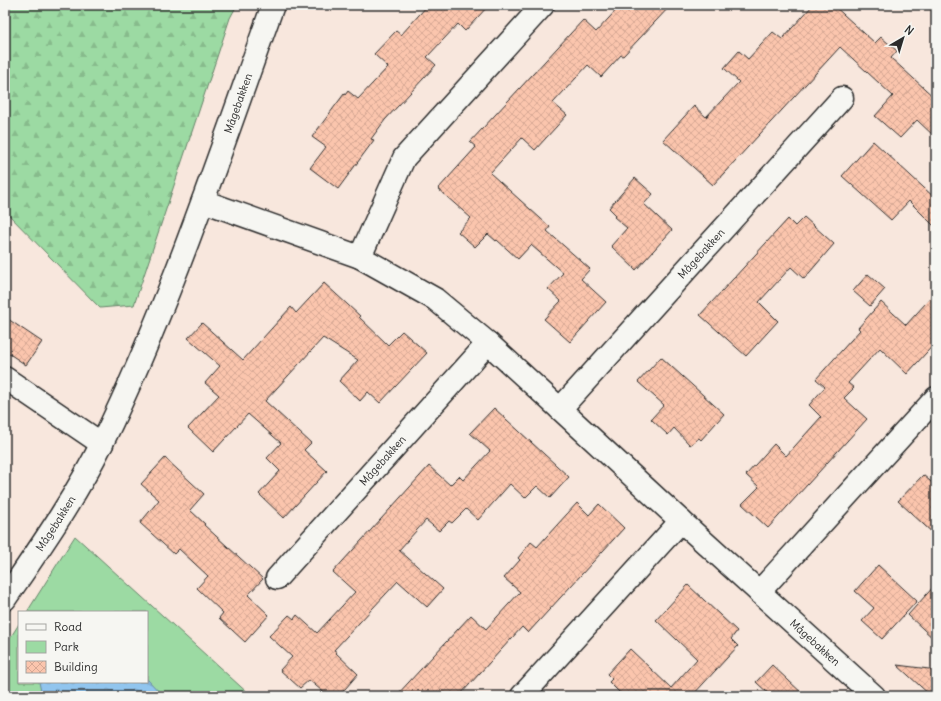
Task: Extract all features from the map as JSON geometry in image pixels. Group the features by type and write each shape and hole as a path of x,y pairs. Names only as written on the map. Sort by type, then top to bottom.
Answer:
{"street":[{"name":"Mågebakken","path":"5,599 56,524 102,444 152,334 203,201 273,5"},
{"path":"360,257 404,158 543,5"},
{"name":"Mågebakken","path":"560,409 842,98"},
{"name":"Mågebakken","path":"203,201 360,257 435,299 488,343 870,695"},
{"name":"Mågebakken","path":"277,578 488,343"},
{"path":"5,378 102,444"},
{"path":"759,592 936,398"},
{"path":"522,696 681,521"}],"green space":[{"path":"8,5 237,5 230,18 134,305 100,308 5,211 5,10"},
{"path":"75,536 251,696 5,696 5,646 18,626 18,683 148,683 148,611 28,611"}],"water":[{"path":"148,680 163,696 42,696 39,683 148,683"}],"building":[{"path":"428,5 489,5 465,31 458,24 427,57 436,65 385,120 371,139 374,140 338,189 310,168 326,147 312,137 344,94 345,95 348,91 358,99 388,67 374,54 396,31 401,35"},
{"path":"621,5 671,5 601,77 588,65 553,103 567,115 535,150 522,138 490,173 550,227 547,231 590,269 581,279 606,302 570,342 544,319 561,301 548,289 563,273 531,245 518,259 488,234 475,247 458,232 471,218 438,189 476,147 470,142 583,20 596,32"},
{"path":"813,5 833,5 875,43 881,37 897,51 891,58 936,99 936,138 917,120 900,138 875,116 893,96 840,47 713,185 663,140 694,106 706,117 739,82 724,68 739,51 748,59 773,32 782,39"},
{"path":"873,141 936,199 936,228 909,201 891,220 842,176"},
{"path":"635,178 653,194 644,204 672,230 636,270 611,246 627,228 614,217 616,215 609,208"},
{"path":"804,217 834,244 804,279 791,267 759,302 778,321 746,356 700,315 788,219 795,226"},
{"path":"868,274 885,289 870,306 853,291"},
{"path":"324,283 360,316 359,317 388,345 402,331 427,353 380,403 368,392 360,401 339,381 358,360 323,338 265,401 311,443 304,450 327,471 284,518 259,494 280,471 267,458 281,443 248,414 213,452 188,428 219,395 205,383 220,366 188,338 202,323 243,360 291,307 296,313"},
{"path":"936,292 936,342 907,374 880,348 848,383 854,388 844,398 867,419 768,528 742,504 759,487 746,475 774,444 786,456 821,417 809,405 825,387 816,379 860,330 858,328 881,302 906,325"},
{"path":"5,317 42,342 26,365 5,351"},
{"path":"661,357 724,414 701,440 699,438 690,445 674,428 668,435 651,419 664,405 638,382"},
{"path":"494,408 569,477 550,498 537,486 525,498 510,484 478,520 466,509 452,523 449,521 439,531 426,520 399,550 443,589 427,607 398,581 334,650 358,674 339,696 328,696 309,680 300,688 280,670 292,657 269,636 289,615 294,619 297,615 317,633 355,592 333,572 429,466 450,485 459,476 463,480 490,451 470,433"},
{"path":"165,458 204,494 190,510 205,524 204,525 263,579 248,595 269,615 245,642 219,618 223,613 197,588 208,576 179,549 174,554 140,523 159,500 141,484"},
{"path":"923,475 936,486 936,536 898,501"},
{"path":"577,503 589,515 599,504 624,528 528,633 522,627 459,696 396,696 471,615 486,629 520,592 504,578 520,560 518,558 531,542 537,547"},
{"path":"878,565 917,601 882,639 862,621 874,608 855,591"},
{"path":"936,584 936,641 908,615"},
{"path":"688,585 737,631 731,639 738,646 692,696 623,696 609,682 612,679 607,674 630,649 671,688 697,659 656,620"},
{"path":"772,665 805,696 771,696 756,682"},
{"path":"897,665 929,669 936,675 936,696 931,696"}]}
